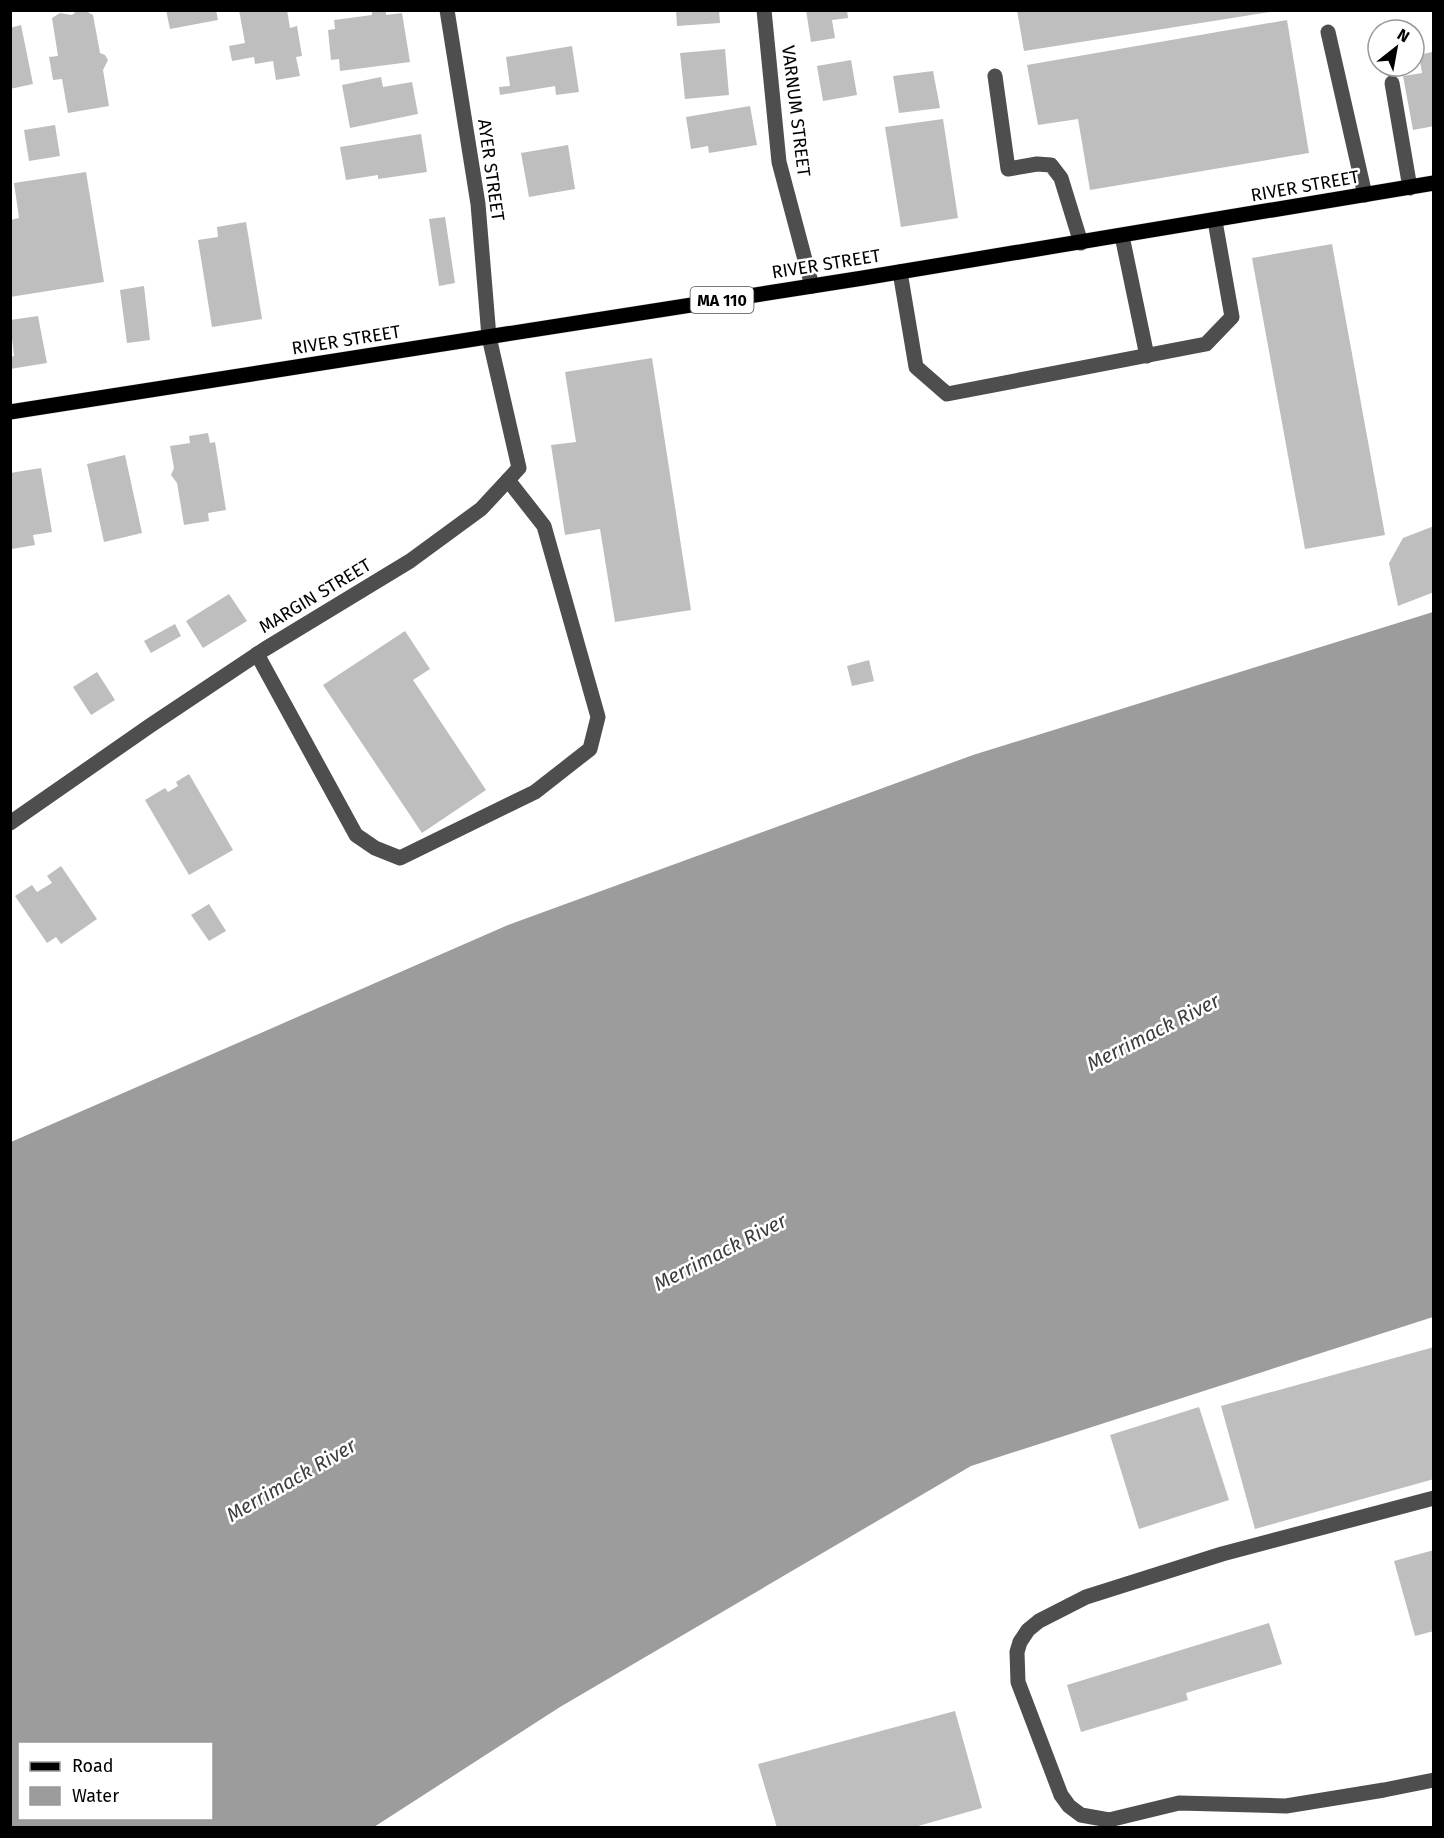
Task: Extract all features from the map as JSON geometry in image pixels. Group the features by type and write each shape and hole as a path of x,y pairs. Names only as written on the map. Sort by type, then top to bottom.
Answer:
{"main road":[{"name":"RIVER STREET","path":"10,412 1433,186"}],"street":[{"name":"AYER STREET","path":"447,10 478,204 489,337"},
{"name":"VARNUM STREET","path":"764,10 779,162 812,286"},
{"path":"1328,32 1365,195"},
{"path":"995,76 1008,169 1037,164 1051,165 1061,178 1080,243"},
{"path":"1392,83 1410,188"},
{"path":"900,272 916,367 947,394 1206,344 1232,317 1215,221"},
{"path":"1122,236 1147,356"},
{"name":"MARGIN STREET","path":"10,823 141,731 257,654 410,561 481,509 519,468 489,337"},
{"path":"257,654 356,835 375,848 400,858 535,792 590,749 598,717 544,525 508,480"},
{"path":"1434,1498 1222,1554 1086,1597 1039,1621 1028,1630 1020,1642 1016,1663 1018,1682 1061,1795 1069,1806 1081,1815 1109,1820 1179,1803 1286,1806 1434,1780"}],"water":[{"name":"Merrimack River","path":"1433,612 1433,1317 971,1466 560,1707 374,1827 11,1827 11,1142 508,925 973,755"}],"building":[{"path":"84,10 93,15 100,53 108,60 103,70 109,106 68,113 62,79 53,80 49,57 58,56 52,18 60,13 72,15"},
{"path":"166,10 216,10 218,20 170,29"},
{"path":"239,10 287,10 290,28 297,26 302,56 296,57 300,76 276,80 273,61 255,64 254,57 232,61 229,46 245,43"},
{"path":"372,10 386,10 386,15 402,13 410,62 340,71 339,59 331,60 328,30 335,29 334,20 372,15"},
{"path":"676,10 719,10 720,23 677,26"},
{"path":"806,10 847,10 848,18 832,20 835,38 811,42"},
{"path":"1017,10 1270,10 1270,12 1024,51"},
{"path":"1287,20 1309,153 1090,190 1078,119 1038,125 1027,65"},
{"path":"21,25 33,84 10,89 10,28"},
{"path":"572,46 579,92 556,95 555,86 500,95 499,87 510,86 506,57"},
{"path":"725,49 729,95 685,99 680,53"},
{"path":"1432,52 1434,63 1434,126 1413,130 1403,78 1426,78 1426,53"},
{"path":"851,60 857,95 823,101 817,66"},
{"path":"933,71 940,108 899,113 893,76"},
{"path":"381,77 383,87 412,82 418,114 350,128 342,85"},
{"path":"750,106 757,145 709,153 708,146 691,149 686,117"},
{"path":"943,119 958,218 901,227 885,127"},
{"path":"55,125 60,156 29,161 24,130"},
{"path":"421,134 427,172 378,179 378,175 346,180 340,147"},
{"path":"568,145 575,189 529,197 521,153"},
{"path":"86,172 104,282 10,297 10,220 19,218 14,183"},
{"path":"445,217 455,283 439,286 429,219"},
{"path":"246,222 262,319 212,327 198,240 218,237 217,227"},
{"path":"1332,244 1385,535 1305,549 1252,258"},
{"path":"144,286 150,340 127,343 120,290"},
{"path":"38,316 47,363 10,369 10,357 14,356 10,320"},
{"path":"652,358 691,610 615,622 600,529 565,535 551,445 576,442 565,372"},
{"path":"208,433 210,443 215,442 226,510 208,513 209,521 184,525 177,483 171,475 174,468 170,446 190,443 189,436"},
{"path":"125,455 142,533 104,542 87,464"},
{"path":"41,468 52,532 33,535 35,545 12,549 10,473"},
{"path":"1434,526 1434,592 1398,606 1389,563 1403,538"},
{"path":"229,594 247,621 203,648 186,621"},
{"path":"175,624 181,636 151,653 144,641"},
{"path":"405,631 430,669 413,680 486,790 422,833 323,685"},
{"path":"869,660 874,681 852,686 847,666"},
{"path":"97,672 115,700 91,715 73,687"},
{"path":"189,774 233,850 189,875 145,800 165,788 168,792 178,786 176,782"},
{"path":"61,866 97,919 61,944 56,937 47,943 15,896 32,885 37,892 52,883 47,876"},
{"path":"209,904 226,931 209,941 191,915"},
{"path":"1434,1347 1434,1479 1255,1529 1221,1406"},
{"path":"1199,1407 1229,1500 1139,1529 1110,1435"},
{"path":"1434,1550 1434,1631 1415,1636 1394,1561"},
{"path":"1269,1623 1282,1664 1186,1693 1188,1700 1081,1732 1067,1685"},
{"path":"955,1711 982,1808 911,1828 777,1828 758,1764"}]}
